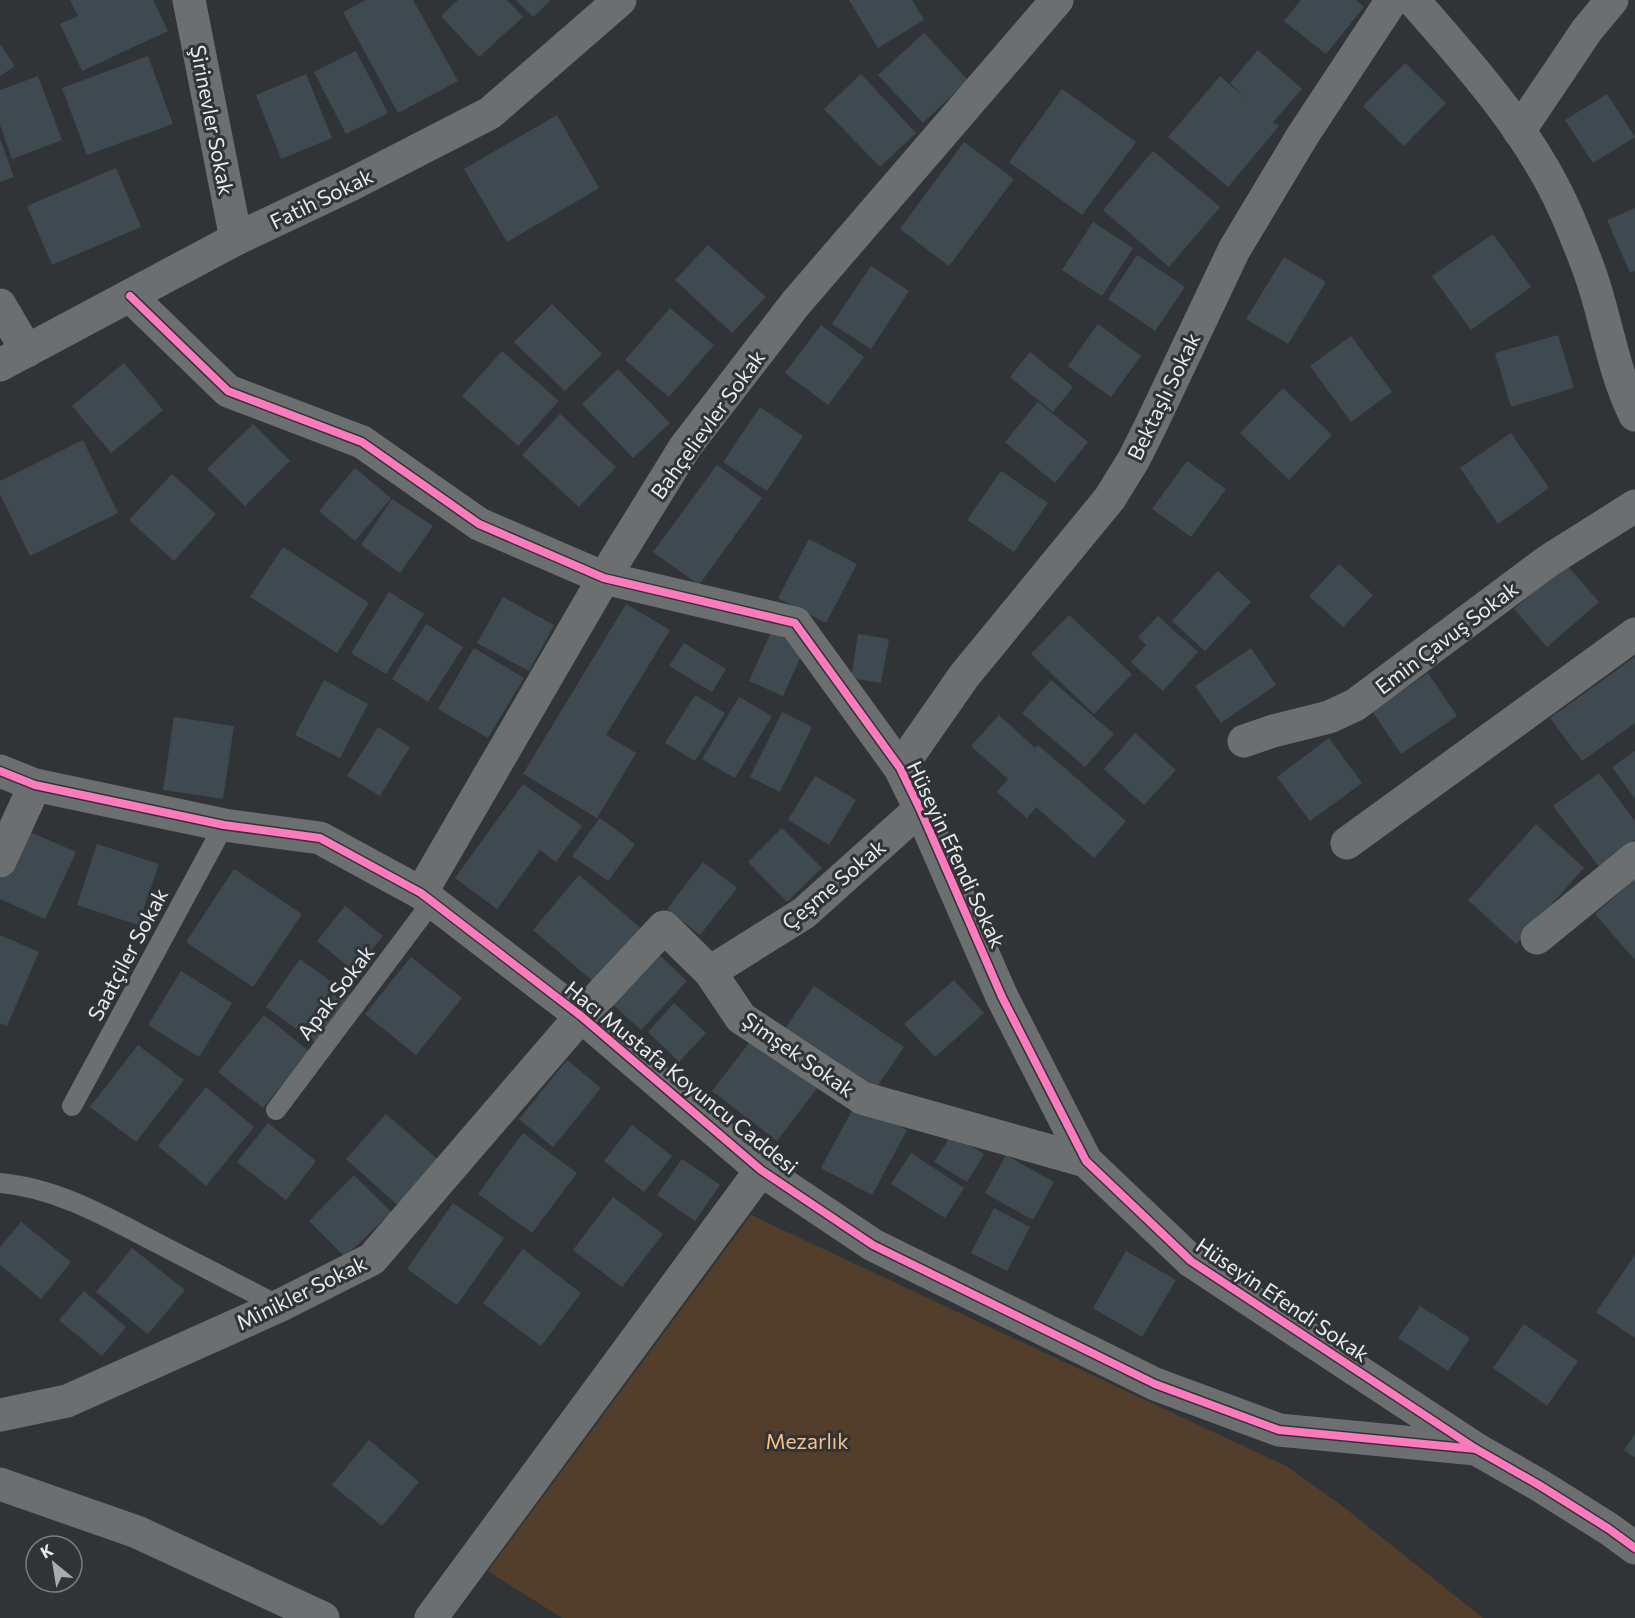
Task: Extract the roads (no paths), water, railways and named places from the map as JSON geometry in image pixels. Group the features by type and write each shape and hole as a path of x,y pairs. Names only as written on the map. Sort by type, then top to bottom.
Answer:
{"street":[{"name":"Şirinevler Sokak","path":"189,0 236,239"},
{"name":"Fatih Sokak","path":"13,358 236,239 350,185 490,113 621,0"},
{"name":"Bahçelievler Sokak","path":"427,897 604,578 685,447 796,303 1057,0"},
{"name":"Bektaşlı Sokak","path":"900,768 964,676 1116,488 1151,425 1234,250 1303,135 1392,0"},
{"path":"1413,0 1467,63 1520,131 1544,168 1567,214 1595,287 1611,350 1635,415"},
{"path":"1520,131 1587,30 1612,0"},
{"name":"Hüseyin Efendi Sokak","path":"130,296 228,391 362,441 479,524 604,578 795,623 900,768 920,808 1002,997 1086,1161 1191,1261 1476,1449"},
{"path":"0,305 13,358"},
{"name":"Emin Çavuş Sokak","path":"1244,741 1329,717 1355,705 1548,561 1635,506"},
{"path":"1347,843 1635,634"},
{"name":"Hacı Mustafa Koyuncu Caddesi","path":"0,771 34,785 224,825 320,838 427,897 580,1016 761,1170 873,1245 1155,1384 1279,1430 1476,1449 1539,1485 1635,1548"},
{"path":"0,861 34,785"},
{"name":"Çeşme Sokak","path":"710,972 804,913 920,808"},
{"path":"1537,938 1635,858"},
{"name":"Şimşek Sokak","path":"580,1016 664,927 710,972 741,1018 862,1098 1086,1161"},
{"name":"Minikler Sokak","path":"0,1415 67,1401 279,1306 372,1259 580,1016"},
{"path":"431,1618 761,1170"},
{"path":"0,1484 137,1532 323,1618"}],"lane":[{"name":"Saatçiler Sokak","path":"72,1106 224,825"},
{"name":"Apak Sokak","path":"276,1110 427,897"},
{"path":"0,1183 22,1185 61,1197 97,1212 279,1306"}],"park label":[{"name":"Mezarlık","path":"807,1440"}]}
